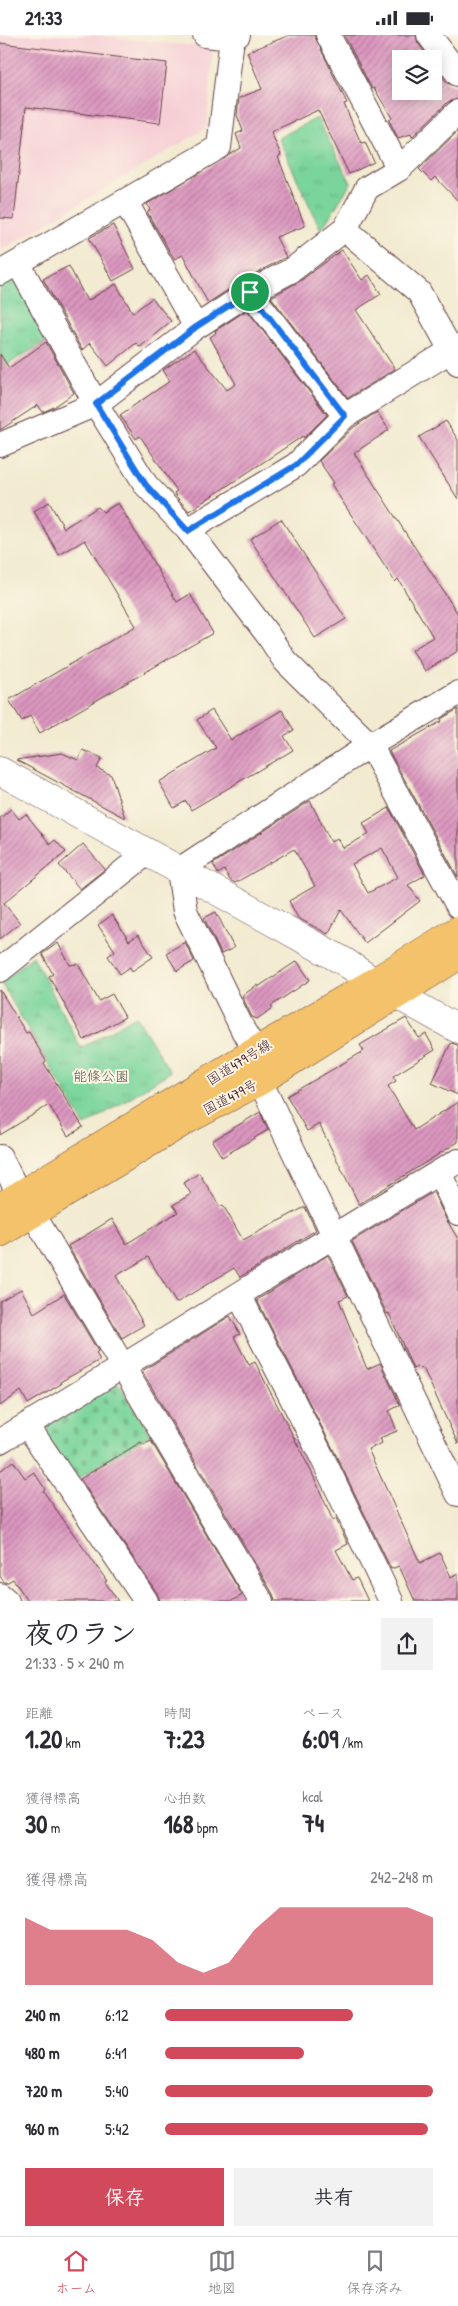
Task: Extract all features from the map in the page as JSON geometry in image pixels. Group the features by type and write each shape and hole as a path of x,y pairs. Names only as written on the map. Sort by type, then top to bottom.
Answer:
{"highway":[{"name":"国道479号線","path":"17,1205 256,1051 386,989 458,929"},
{"name":"国道479号","path":"0,1233 17,1205 185,1121 260,1081 386,989 458,956"}],"street":[{"path":"205,35 235,37 219,147 9,268 146,485 188,531 268,635 285,661 370,745 457,900"},
{"path":"328,35 399,169"},
{"path":"430,35 458,74"},
{"path":"0,445 96,404 196,327 250,292 292,269 345,229 367,188 399,169 458,112"},
{"path":"125,201 196,327"},
{"path":"188,531 296,465 345,416 455,354 419,292 345,229"},
{"path":"250,292 345,416"},
{"path":"179,870 370,745 458,693"},
{"path":"0,771 345,962 386,989 458,1029"},
{"path":"0,970 148,852"},
{"path":"179,870 185,911 244,1032 256,1051"},
{"path":"260,1081 458,1494"},
{"path":"0,1157 17,1205 123,1368 261,1601"},
{"path":"0,1441 123,1368 334,1234 448,1167 458,1213"},
{"path":"239,1295 321,1455 391,1601"},
{"path":"27,1425 146,1601"},
{"path":"0,1595 7,1601"}],"shaded area":[{"path":"0,35 91,35 213,48 207,128 0,251"}],"green space":[{"path":"317,118 351,183 321,230 278,138"},
{"path":"18,278 50,339 0,369 0,279"},
{"name":"能條公園","path":"33,956 81,1048 136,1016 170,1072 85,1126 1,983"},
{"path":"117,1382 151,1434 75,1480 41,1430"}],"building":[{"path":"290,35 314,35 347,103 344,104 361,143 365,142 374,162 349,174 318,110 271,132 281,155 278,157 305,226 276,237 286,257 243,280 208,303 183,255 174,259 147,212 150,210 147,204 241,148 236,134 243,131 237,115 239,98 262,89 247,52"},
{"path":"344,35 416,35 418,43 423,50 392,50 392,100 442,100 442,76 447,83 458,87 458,99 448,102 412,137 411,134 398,138 389,120 392,118 374,88 372,89"},
{"path":"0,43 167,63 160,123 26,107 14,219 0,218"},
{"path":"458,131 458,201 435,177 431,181 419,169"},
{"path":"113,225 135,269 113,281 89,238"},
{"path":"342,250 362,280 369,275 381,294 356,310 395,369 348,398 271,297 300,281"},
{"path":"69,266 87,301 116,284 133,313 152,298 171,321 140,347 136,343 108,366 90,343 82,350 43,279"},
{"path":"247,310 327,415 304,438 303,436 189,511 174,493 177,491 140,436 136,439 120,415 170,381 163,370 194,349 227,390 236,384 210,337 216,333 215,331"},
{"path":"46,342 74,393 43,412 38,405 0,430 0,354 9,368"},
{"path":"377,412 389,430 354,453 458,614 458,651 425,671 412,650 433,637 398,579 395,582 331,484 334,483 319,461 354,427"},
{"path":"446,421 458,440 458,499 419,437"},
{"path":"49,502 64,528 98,507 103,512 118,503 177,602 190,594 213,633 40,733 30,716 22,721 9,700 136,626 85,540 59,555 34,511"},
{"path":"281,519 346,619 315,638 250,539"},
{"path":"458,709 458,877 389,751 442,721 441,719"},
{"path":"212,710 231,740 282,710 294,730 284,736 293,750 191,810 186,801 174,808 159,782 216,748 197,720"},
{"path":"83,750 102,758 97,768 111,775 125,818 16,760 62,753 78,760"},
{"path":"310,801 331,842 337,838 343,848 369,834 363,823 389,808 425,875 408,885 420,901 365,943 341,910 328,934 298,918 289,901 315,886 294,849 235,883 230,880 224,870 218,874 213,864","holes":["382,848 398,877 368,893 352,864"]},
{"path":"11,809 19,819 26,814 50,844 55,840 66,852 4,903 20,923 0,939 0,818"},
{"path":"83,844 105,869 80,889 59,865"},
{"path":"216,912 234,948 221,954 204,918"},
{"path":"112,915 129,941 138,935 153,957 132,971 130,967 120,974 108,956 115,951 98,925"},
{"path":"185,942 194,961 177,971 166,953"},
{"path":"58,943 70,965 78,964 99,1001 112,994 125,1017 84,1040 49,976 53,974 42,954"},
{"path":"297,961 310,980 271,1006 273,1008 257,1019 252,1017 242,996"},
{"path":"0,990 26,1033 29,1032 46,1061 44,1063 83,1127 68,1136 49,1105 0,1135"},
{"path":"406,1018 419,1038 426,1034 435,1050 393,1076 396,1081 388,1086 414,1130 458,1102 458,1142 359,1204 319,1124 307,1131 287,1096 364,1051 360,1045"},
{"path":"451,1043 458,1045 458,1095 432,1083"},
{"path":"260,1112 268,1130 222,1157 212,1141"},
{"path":"199,1173 220,1207 223,1205 243,1240 305,1207 316,1230 240,1277 234,1268 176,1303 148,1257 116,1276 144,1325 122,1338 68,1246 112,1219 126,1244 178,1212 173,1205 191,1194 184,1183"},
{"path":"433,1192 458,1239 458,1444 423,1368 421,1369 419,1366 413,1369 389,1313 387,1314 352,1241"},
{"path":"328,1255 348,1296 339,1300 367,1369 380,1363 400,1405 389,1411 397,1431 380,1438 382,1443 368,1449 420,1563 440,1553 451,1577 458,1573 458,1601 415,1601 399,1566 391,1569 333,1449 257,1300"},
{"path":"21,1289 34,1313 64,1294 98,1351 96,1353 100,1360 60,1382 61,1384 28,1404 21,1391 0,1406 0,1301"},
{"path":"230,1316 240,1334 234,1337 249,1365 255,1362 313,1475 333,1521 336,1519 348,1544 336,1550 352,1580 357,1578 368,1601 275,1601 273,1594 142,1371"},
{"path":"151,1441 242,1595 232,1601 160,1601 157,1593 80,1479 141,1442 143,1445"},
{"path":"13,1461 25,1478 34,1472 45,1489 43,1491 107,1581 105,1582 118,1601 28,1601 13,1579 6,1583 4,1582 0,1576 0,1471"}],"route":[{"path":"250,292 345,416 296,465 188,531 146,485 96,404 196,327 250,292"}]}
